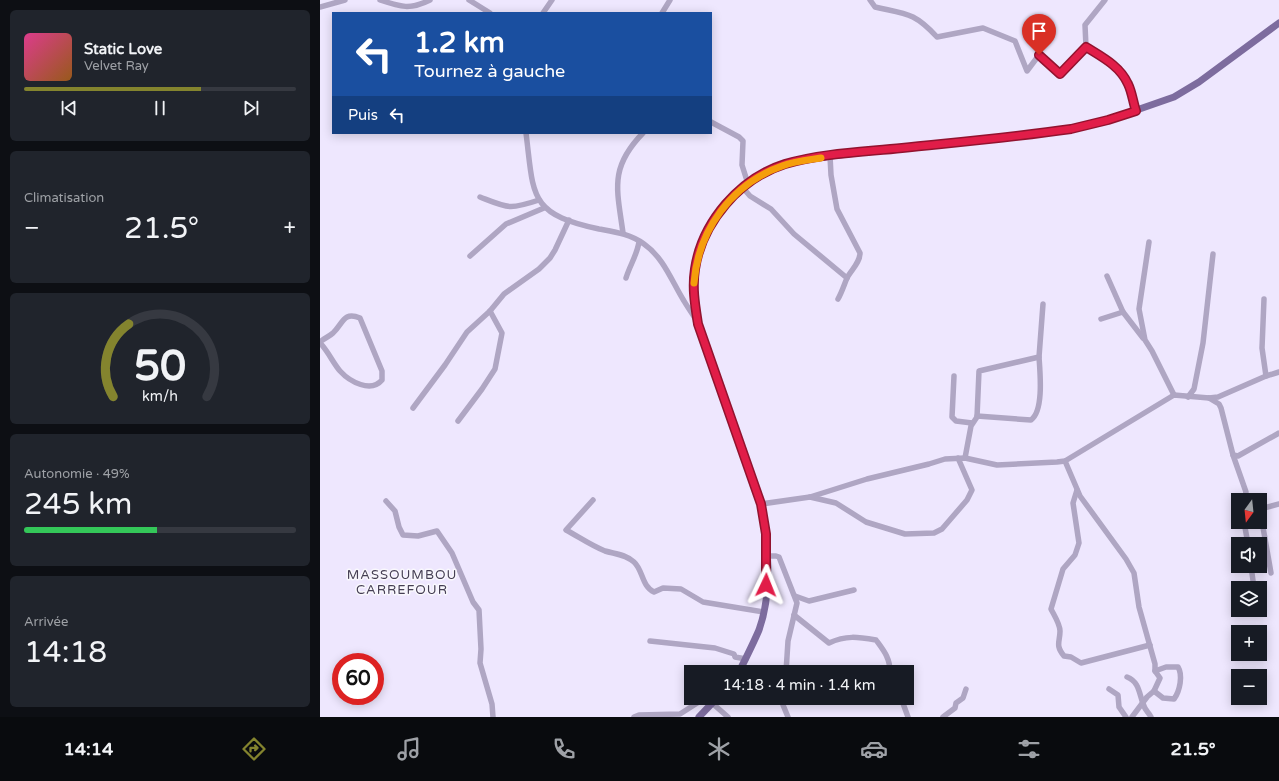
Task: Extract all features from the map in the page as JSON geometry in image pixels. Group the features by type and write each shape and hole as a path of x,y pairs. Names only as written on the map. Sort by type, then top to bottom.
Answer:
{"main road":[{"path":"743,665 759,630 764,612 766,598 766,534 761,504 698,324 694,300 694,286 698,254 703,241 718,215 734,196 746,186 780,166 830,156 1057,131 1098,123 1160,103 1186,91 1279,23"},
{"path":"699,717 710,705"}],"street":[{"path":"320,7 345,0"},
{"path":"380,0 404,7 420,5 430,0"},
{"path":"468,0 488,12"},
{"path":"544,12 552,0"},
{"path":"663,12 670,0"},
{"path":"870,0 875,7 906,13 924,22 937,37 983,28 1015,41 1027,71 1039,55 1060,74 1086,47 1085,25 1105,0"},
{"path":"1086,47 1108,61 1120,71 1128,84 1136,111"},
{"path":"712,123 740,137 744,141 742,165 746,186 750,196 771,210 794,234 847,278"},
{"path":"526,134 533,188 544,208 551,213 569,220 597,228 623,233 647,247 660,260 698,324"},
{"path":"623,233 617,180 622,163 628,151 642,134"},
{"path":"830,156 831,175 837,208 860,253 858,260 847,278 838,299"},
{"path":"480,197 506,208 523,206 539,200"},
{"path":"470,256 506,224 544,208"},
{"path":"412,408 445,365 467,332 490,312 504,294 539,269 550,258 569,220"},
{"path":"626,278 631,263 635,258 639,242"},
{"path":"1145,340 1139,309 1148,242"},
{"path":"1188,397 1194,388 1203,343 1214,254"},
{"path":"1107,276 1123,312 1152,351 1174,395"},
{"path":"1264,299 1262,348 1266,376"},
{"path":"977,416 1032,420 1038,413 1040,390 1039,358 1043,304"},
{"path":"458,421 495,369 502,333 490,312"},
{"path":"1101,319 1123,312"},
{"path":"354,315 360,318 382,370 382,380 379,384 370,386 360,384 349,379 340,371 320,342 333,333 348,316 354,315"},
{"path":"965,458 972,423 977,416 979,371 1039,358"},
{"path":"761,504 810,497 867,478 945,459 965,458 997,465 1065,461 1174,395 1210,398 1223,396 1266,376 1279,372"},
{"path":"954,376 952,417 956,421 972,423"},
{"path":"1210,398 1219,404 1221,408 1233,455 1246,493"},
{"path":"1233,455 1238,456 1279,433"},
{"path":"810,497 836,504 866,522 905,534 934,533 942,529 968,500 972,490 958,458"},
{"path":"1065,461 1077,490 1131,566 1134,573 1139,607 1155,664 1155,671 1160,678 1154,691 1143,701 1132,717"},
{"path":"1077,490 1073,503 1078,544 1075,555 1062,569 1051,609 1060,630 1058,642 1059,651 1064,656 1071,657 1081,663 1150,645"},
{"path":"593,500 566,530 604,550 626,556 635,563 651,591 654,592 663,588 680,589 703,602 764,612"},
{"path":"386,501 395,511 399,527 403,535 418,536 437,531 454,557 473,602 479,610 481,649 480,663 492,704 493,717"},
{"path":"1267,508 1279,504"},
{"path":"1263,529 1271,573"},
{"path":"767,556 779,557 797,603 788,641 786,665"},
{"path":"795,596 809,600 854,590"},
{"path":"794,615 829,643 840,638 853,637 876,640 887,654 890,665"},
{"path":"650,641 715,648 734,654 735,657 746,659"},
{"path":"1154,691 1163,698 1174,699 1181,678 1181,672 1178,668 1166,667 1155,671"},
{"path":"1127,677 1136,683 1143,701 1143,706 1151,717"},
{"path":"943,717 955,708 956,703 963,698 966,689"},
{"path":"1109,689 1118,695 1119,707 1126,717"},
{"path":"634,717 639,715 680,714 694,705"},
{"path":"719,705 728,717"},
{"path":"783,705 788,717"},
{"path":"904,705 908,717"}],"slow traffic":[{"path":"694,283 698,254 703,241 709,228 726,204 734,196 758,178 780,166 821,158"}],"district":[{"name":"MASSOUMBOU CARREFOUR","path":"402,582"}],"route":[{"path":"766,585 766,534 761,504 698,324 694,300 695,270 698,254 709,228 726,204 743,188 766,173 787,164 830,156 1071,129 1108,120 1136,111 1128,84 1120,71 1108,61 1086,47 1060,74 1039,55"}]}
